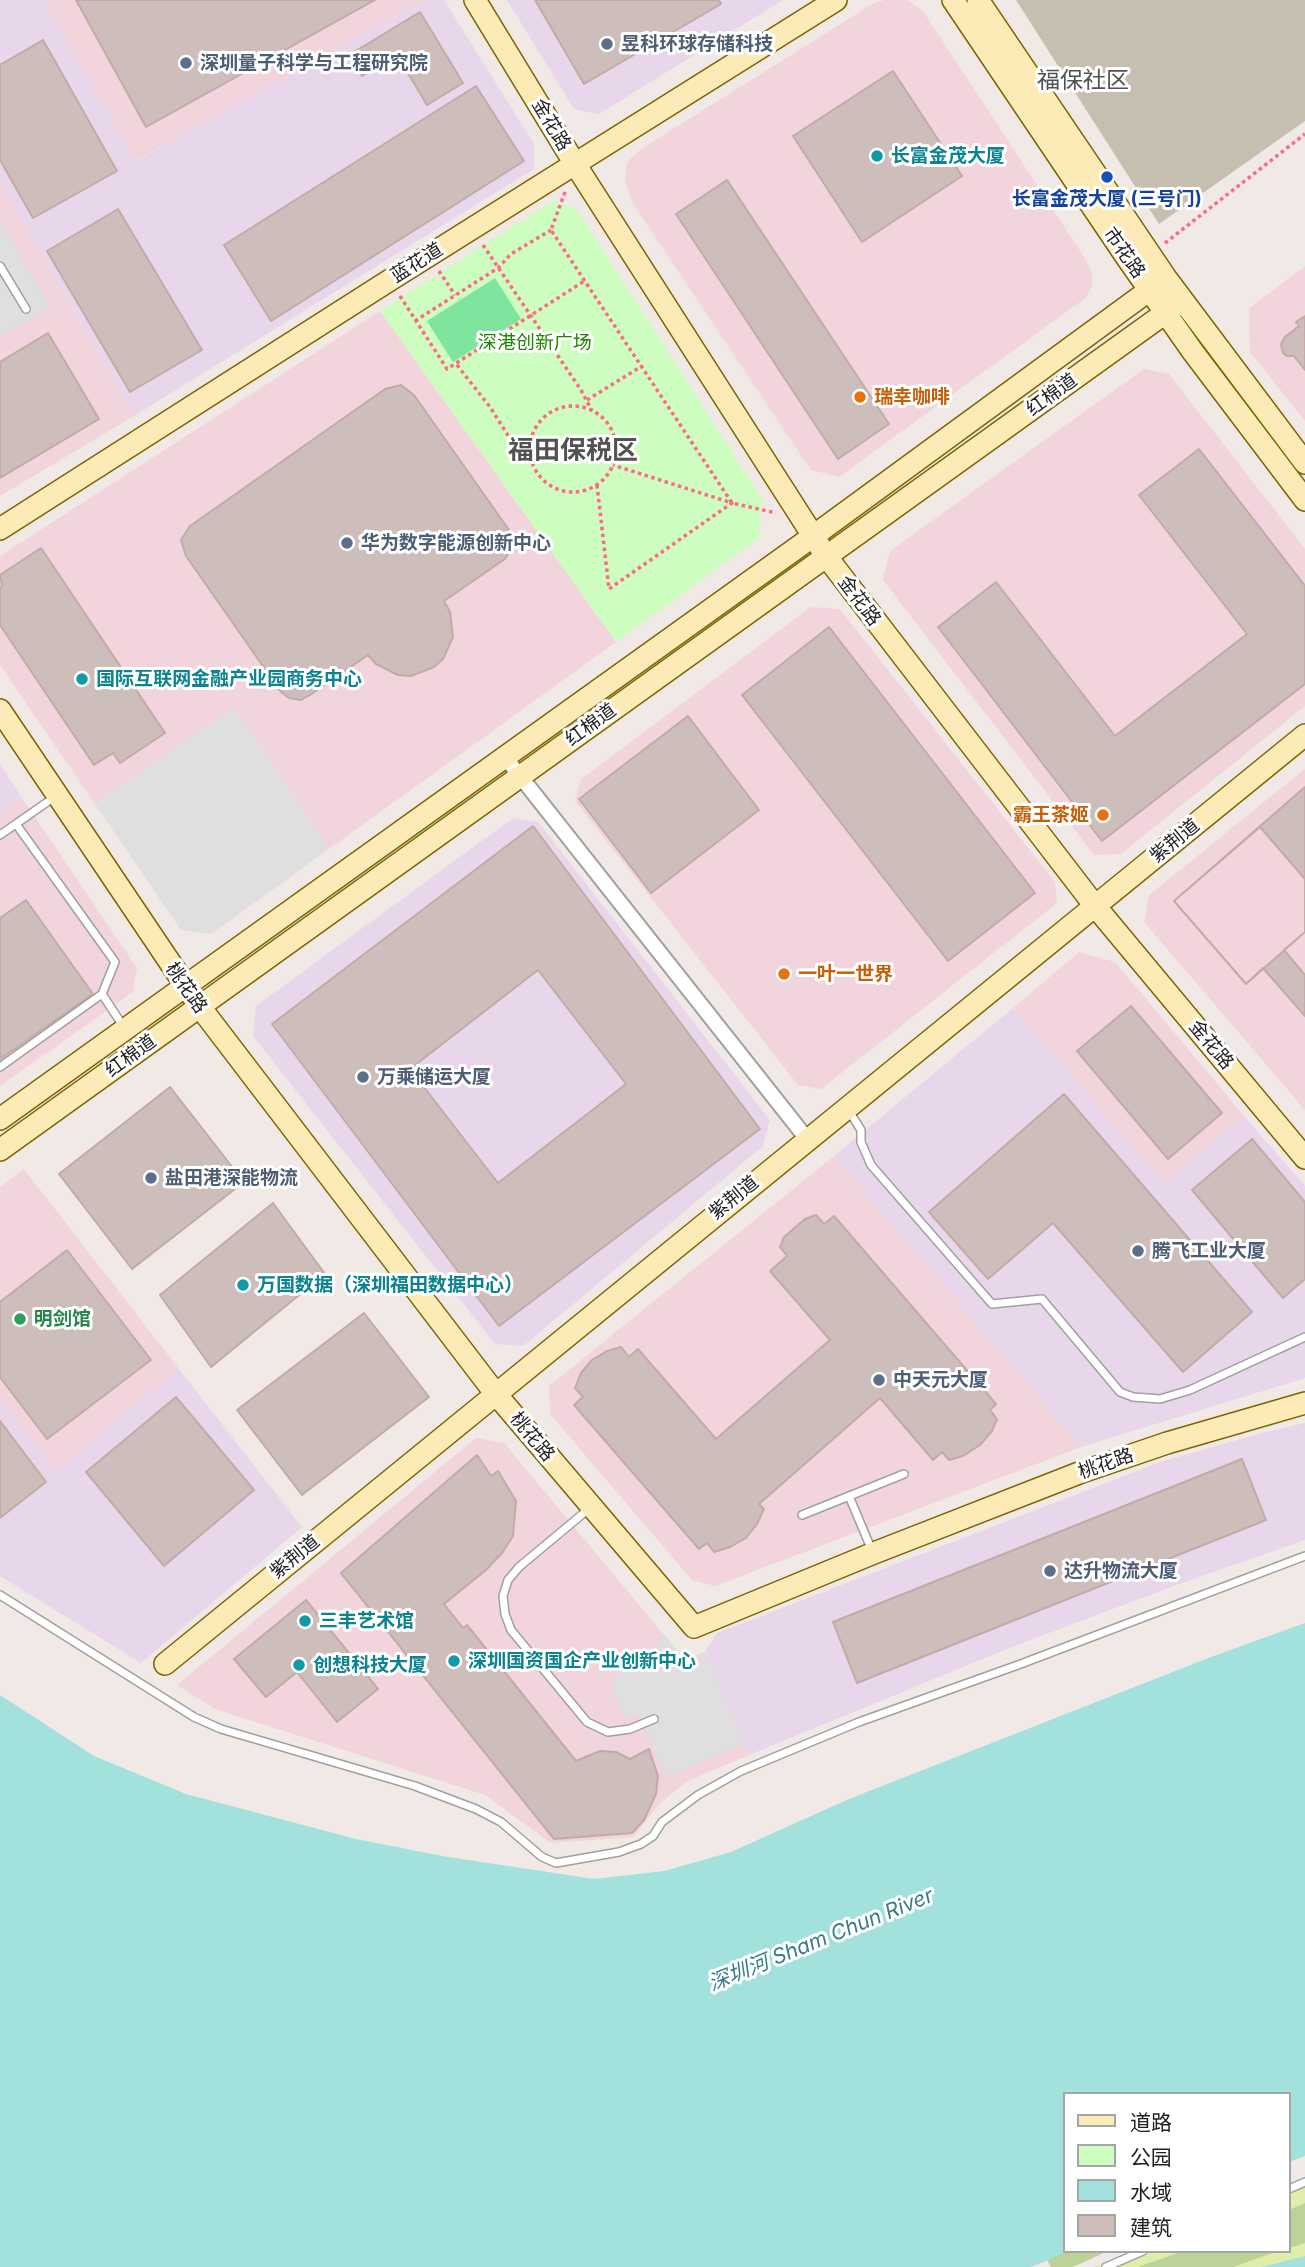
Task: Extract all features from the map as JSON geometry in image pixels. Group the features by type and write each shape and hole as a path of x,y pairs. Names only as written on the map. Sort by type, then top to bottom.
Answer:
{"main road":[{"name":"金花路","path":"475,0 575,164 812,537 1095,906 1305,1158"},
{"name":"蓝花道","path":"0,529 836,0"},
{"name":"市花路","path":"953,0 1158,284 1305,500"},
{"name":"市花路","path":"978,0 1151,257 1158,284"},
{"name":"红棉道","path":"0,1119 812,537 1158,284"},
{"name":"市花路","path":"1174,307 1305,463"},
{"name":"红棉道","path":"0,1150 1174,307"},
{"name":"桃花路","path":"0,710 200,1007 495,1393 694,1627 873,1553 1079,1473 1167,1443 1305,1403"},
{"name":"紫荆道","path":"165,1664 1305,734"}],"street":[{"path":"505,757 807,1139"}],"lane":[{"path":"0,266 26,309"},
{"path":"0,835 57,796"},
{"path":"0,1067 102,994 115,962 16,824"},
{"path":"102,994 126,1030"},
{"path":"846,1107 861,1130 861,1142 871,1165 992,1304 1042,1299 1120,1392 1160,1399 1190,1390 1305,1337"},
{"path":"802,1515 904,1474"},
{"path":"849,1496 873,1553"},
{"path":"592,1507 519,1567 508,1580 503,1596 505,1614 511,1630 587,1722 608,1732 630,1729 654,1719"},
{"path":"0,1595 194,1717 221,1729 415,1786 476,1809 501,1822 542,1857 556,1863 619,1852 641,1844 653,1836 662,1822 698,1795 741,1770 847,1727 1305,1556"},
{"path":"1106,2267 1138,2253"}],"path":[{"path":"1151,257 1167,239 1305,134"},
{"path":"415,321 498,268 511,254 551,230 575,164"},
{"path":"472,229 592,411"},
{"path":"551,230 732,503"},
{"path":"428,256 455,295"},
{"path":"390,280 447,369 586,280"},
{"path":"457,365 516,448 533,463 545,481 565,491 587,490 605,477 612,464 616,446 613,435 601,417 592,411 570,407 549,413 535,430 531,441 533,463"},
{"path":"587,400 642,366"},
{"path":"612,464 732,503 800,518"},
{"path":"597,485 609,589 732,503"}],"shaded area":[{"path":"0,0 44,0 136,161 426,0 444,0 534,144 534,169 134,416 0,180"},
{"name":"深圳量子科学与工程研究院","path":"44,0 426,0 135,161"},
{"path":"507,0 783,0 599,114 574,109"},
{"name":"长富金茂大厦","path":"908,0 923,11 1086,260 1092,273 1092,285 1087,297 839,477 811,470 632,202 625,181 627,162 641,149 874,3"},
{"path":"1016,0 1305,0 1305,121 1159,224"},
{"path":"0,180 134,416 0,496"},
{"path":"0,220 51,307 0,337"},
{"path":"1305,266 1305,421 1250,352 1249,308"},
{"path":"380,311 616,642 329,849 234,707 95,804 0,665 0,556"},
{"path":"1144,369 1169,374 1305,549 1305,706 1121,854 1094,855 883,580 890,551"},
{"path":"811,607 840,609 1055,882 1057,903 821,1089 798,1085 575,801 581,779"},
{"path":"234,707 329,849 211,934 181,930 95,804"},
{"path":"0,764 22,798 0,813"},
{"path":"1305,769 1305,1110 1144,922 1149,895"},
{"path":"22,798 137,968 133,992 0,1086 0,813"},
{"name":"万乘储运大厦","path":"513,818 538,822 770,1120 763,1146 523,1346 495,1344 253,1036 256,1006"},
{"path":"1079,952 1115,962 1245,1117 1165,1185 1013,1008"},
{"path":"1013,1008 1165,1184 1245,1117 1305,1186 1305,1378 1081,1447 834,1156"},
{"path":"834,1156 1081,1447 715,1586 692,1580 550,1414 549,1386"},
{"path":"24,1169 179,1369 56,1472 0,1398 0,1187"},
{"path":"179,1369 302,1527 141,1663 0,1576 0,1398 56,1471"},
{"path":"1305,1423 1305,1540 1012,1647 749,1755 705,1652 717,1633 1160,1462"},
{"name":"深圳国资国企产业创新中心","path":"476,1438 504,1443 685,1660 705,1652 749,1755 688,1781 659,1804 634,1837 551,1843 485,1795 215,1709 177,1685"},
{"path":"665,1635 685,1660 705,1652 744,1744 666,1777 639,1714 625,1719 614,1695 614,1665 647,1651"}],"green space":[{"name":"深港创新广场","path":"554,200 578,211 762,499 759,538 616,642 380,311"},
{"path":"495,278 521,319 453,362 427,321"},
{"path":"1305,2182 1305,2267 1094,2267 1128,2253 1291,2253 1291,2187"},
{"path":"1305,2203 1305,2243 1291,2247 1291,2209"},
{"path":"1039,2246 1064,2251 1064,2253 1104,2253 1073,2267 1051,2267"},
{"path":"1177,2253 1272,2253 1233,2267 1138,2267"}],"water":[{"name":"深圳河 Sham Chun River","path":"1305,1623 1305,2156 1291,2161 1291,2092 1064,2092 1065,2253 1031,2267 0,2267 0,1695 94,1756 186,1794 356,1839 442,1856 594,1879 664,1871 731,1852 849,1799 1211,1657"},
{"path":"1305,2256 1305,2267 1262,2267"}],"building":[{"name":"深圳量子科学与工程研究院","path":"76,0 375,0 146,127"},
{"name":"昱科环球存储科技","path":"535,0 719,0 721,4 584,84"},
{"path":"420,12 463,83 427,105 397,55 362,76 349,55"},
{"path":"43,40 117,171 33,218 0,160 0,65"},
{"name":"长富金茂大厦","path":"893,71 962,176 862,242 793,136"},
{"path":"476,86 524,161 271,321 224,245"},
{"path":"727,180 889,424 838,459 676,214"},
{"path":"118,209 202,350 130,392 47,251"},
{"path":"1305,316 1305,370 1294,356 1283,353 1281,344 1285,337 1299,326 1296,322"},
{"path":"48,333 99,419 0,478 0,362"},
{"name":"华为数字能源创新中心","path":"401,385 414,395 509,530 513,546 505,559 444,601 450,612 453,637 443,659 434,667 411,676 398,675 376,664 368,655 301,700 289,698 281,692 186,556 181,540 190,526 385,389"},
{"path":"1199,449 1305,586 1305,684 1102,841 938,627 996,582 1115,736 1247,634 1139,495"},
{"name":"国际互联网金融产业园商务中心","path":"41,548 165,733 120,763 113,753 94,765 0,625 0,575"},
{"path":"829,627 1035,893 948,961 742,695"},
{"path":"688,716 759,810 651,893 579,799"},
{"path":"1305,787 1305,932 1284,950 1305,975 1305,1016 1263,968 1246,984 1174,901"},
{"name":"万乘储运大厦","path":"533,826 760,1129 499,1326 272,1024","holes":["538,970 626,1084 498,1183 410,1069"]},
{"path":"1260,827 1305,879 1305,932 1246,984 1174,901"},
{"path":"26,900 93,994 0,1059 0,918"},
{"path":"1131,1006 1222,1113 1168,1159 1077,1051"},
{"name":"盐田港深能物流","path":"170,1087 244,1182 132,1269 59,1174"},
{"name":"腾飞工业大厦","path":"1064,1094 1252,1312 1183,1372 1053,1223 988,1279 929,1212"},
{"path":"1252,1139 1305,1202 1305,1279 1283,1298 1192,1190"},
{"name":"万国数据（深圳福田数据中心）","path":"273,1203 325,1274 211,1367 160,1295"},
{"name":"中天元大厦","path":"816,1215 824,1224 834,1216 996,1404 990,1410 997,1419 992,1431 980,1445 963,1456 949,1460 942,1452 933,1460 880,1398 759,1504 764,1509 746,1538 714,1552 707,1543 699,1549 574,1405 583,1397 575,1388 581,1373 592,1360 621,1347 629,1357 638,1349 716,1439 830,1340 770,1271 787,1256 780,1247 784,1237 805,1219"},
{"path":"67,1250 151,1360 47,1439 0,1377 0,1302"},
{"path":"364,1313 429,1397 302,1495 237,1410"},
{"path":"176,1397 254,1490 164,1566 86,1472"},
{"path":"0,1421 46,1482 0,1518"},
{"name":"深圳国资国企产业创新中心","path":"477,1455 491,1476 498,1471 516,1501 513,1536 486,1570 444,1604 463,1628 467,1625 576,1761 600,1751 616,1752 630,1759 649,1749 658,1776 656,1794 644,1820 632,1833 554,1839 341,1573"},
{"name":"达升物流大厦","path":"1242,1459 1266,1520 857,1683 833,1622"},
{"name":"创想科技大厦","path":"306,1600 378,1689 337,1722 297,1672 266,1697 234,1659"}],"place":[{"name":"昱科环球存储科技","path":"607,44"},
{"name":"深圳量子科学与工程研究院","path":"186,63"},
{"name":"长富金茂大厦","path":"877,156"},
{"name":"长富金茂大厦 (三号门)","path":"1107,177"},
{"name":"瑞幸咖啡","path":"860,397"},
{"name":"华为数字能源创新中心","path":"347,543"},
{"name":"国际互联网金融产业园商务中心","path":"82,679"},
{"name":"霸王茶姬","path":"1103,815"},
{"name":"一叶一世界","path":"784,974"},
{"name":"万乘储运大厦","path":"363,1077"},
{"name":"盐田港深能物流","path":"151,1178"},
{"name":"腾飞工业大厦","path":"1138,1251"},
{"name":"万国数据（深圳福田数据中心）","path":"243,1285"},
{"name":"明剑馆","path":"20,1319"},
{"name":"中天元大厦","path":"879,1380"},
{"name":"达升物流大厦","path":"1050,1571"},
{"name":"三丰艺术馆","path":"305,1621"},
{"name":"深圳国资国企产业创新中心","path":"454,1661"},
{"name":"创想科技大厦","path":"299,1665"}],"district":[{"name":"福保社区","path":"1083,81"},
{"name":"福田保税区","path":"573,451"}]}
